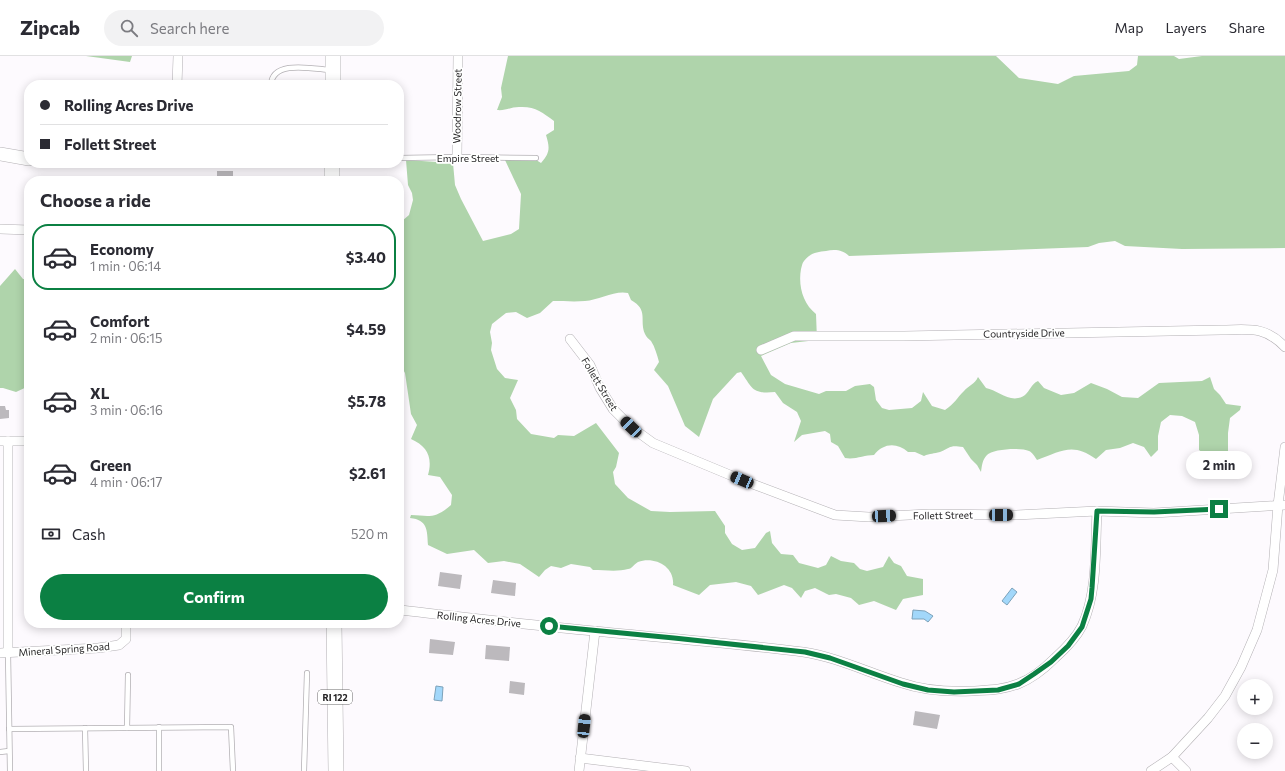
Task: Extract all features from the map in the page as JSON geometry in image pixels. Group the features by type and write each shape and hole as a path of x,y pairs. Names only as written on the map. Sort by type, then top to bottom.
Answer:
{"main road":[{"path":"333,63 333,80"},
{"name":"RI 122","path":"334,628 336,771"}],"street":[{"path":"177,80 178,56"},
{"name":"Woodrow Street","path":"456,157 458,56"},
{"path":"0,154 24,157"},
{"path":"0,229 24,230"},
{"name":"Countryside Drive","path":"762,350 794,336 904,336 1220,330 1256,330 1269,334 1285,347"},
{"name":"Follett Street","path":"570,339 590,365 600,388 613,409 631,427 653,443 742,480 835,515 869,517 929,514 1016,515 1097,511 1154,512 1281,505"},
{"path":"4,653 4,441 24,441"},
{"path":"1151,771 1172,757 1208,718 1225,696 1242,667 1257,630 1273,570 1281,505 1285,447"},
{"name":"Rolling Acres Drive","path":"404,611 805,652 830,658 903,684 928,690 954,692 998,690 1019,684 1051,662 1068,646 1082,627 1091,599 1094,578 1097,511"},
{"name":"Mineral Spring Road","path":"4,653 98,648 118,645 126,639 126,628"},
{"path":"579,771 594,631"},
{"path":"1172,757 1186,771"},
{"path":"580,758 686,771"}],"lane":[{"path":"272,80 273,76 278,71 290,67 333,63"},
{"name":"Empire Street","path":"404,158 536,158"},
{"path":"4,653 10,771"},
{"path":"304,771 307,673"},
{"path":"127,728 128,675"},
{"path":"159,727 159,771"},
{"path":"9,728 231,727 233,771"},
{"path":"85,728 86,771"},
{"path":"0,752 9,751"}],"green space":[{"path":"86,56 132,56 130,62"},
{"path":"508,56 996,56 1019,78 1058,84 1074,76 1129,71 1137,65 1138,56 1174,56 1179,59 1202,56 1285,56 1285,248 1182,249 1125,246 1115,241 1099,243 1088,247 849,256 839,250 814,253 803,262 800,282 802,294 805,300 816,314 817,340 791,343 761,356 771,375 785,384 819,394 826,391 846,391 855,386 870,384 874,387 876,400 882,408 889,410 912,408 921,401 923,392 932,406 945,410 978,377 986,388 1010,398 1020,398 1025,395 1038,381 1044,388 1061,395 1074,393 1091,383 1122,397 1138,398 1159,383 1202,381 1210,377 1214,389 1226,404 1241,406 1240,410 1230,418 1228,452 1210,458 1199,450 1199,435 1195,422 1182,416 1170,415 1161,422 1158,436 1158,450 1151,457 1144,447 1133,443 1120,448 1106,450 1096,459 1088,454 1074,449 1060,451 1037,460 1029,451 1007,449 995,451 987,455 983,461 981,472 963,447 958,446 924,456 915,452 908,452 895,445 890,445 882,448 874,455 845,458 838,446 831,442 830,434 825,431 802,435 794,442 801,421 797,412 783,403 775,392 762,392 754,389 741,372 737,373 713,399 699,437 685,426 668,386 654,370 659,362 654,346 643,329 642,311 637,304 631,300 628,293 623,292 585,301 553,301 540,313 527,318 516,312 506,313 492,324 490,332 492,343 491,350 497,369 505,378 518,380 510,398 516,410 517,419 531,434 554,438 558,435 574,436 596,423 619,453 616,467 613,472 615,484 628,498 651,511 715,511 725,526 725,533 732,544 742,550 755,548 766,533 770,531 772,543 781,554 793,555 799,563 818,568 826,565 831,556 841,561 854,563 860,569 867,571 883,567 889,556 894,563 901,566 907,576 923,579 923,595 903,599 896,610 874,601 859,605 851,598 836,594 829,595 815,588 805,591 801,598 792,588 784,585 758,595 751,586 736,582 710,585 699,595 673,585 671,573 663,564 657,562 638,562 629,569 611,571 593,570 590,567 571,564 561,568 551,566 539,577 520,564 504,561 488,563 474,550 447,554 428,545 427,530 423,523 416,519 410,518 411,515 432,516 441,513 451,505 452,495 440,477 428,475 430,463 427,453 421,445 411,439 417,425 411,414 404,371 404,219 409,215 413,200 412,193 408,185 406,160 453,163 455,185 483,241 511,234 519,229 521,194 505,160 533,158 541,163 548,153 546,135 554,130 554,121 542,112 525,107 497,110 502,97 501,88"},
{"path":"15,269 24,279 24,388 16,392 0,388 0,286"}],"water":[{"path":"1012,588 1017,592 1007,605 1002,601"},
{"path":"913,610 925,611 933,616 928,622 924,619 912,619"},
{"path":"436,686 443,687 442,701 434,700"}],"building":[{"path":"217,171 233,171 233,176 217,176"},
{"path":"0,406 5,406 6,410 9,410 9,418 0,419"},
{"path":"440,572 462,575 460,589 438,586"},
{"path":"493,580 516,583 515,596 491,593"},
{"path":"430,639 455,642 453,655 429,653"},
{"path":"486,645 510,647 509,661 485,659"},
{"path":"510,681 525,683 524,695 509,693"},
{"path":"915,711 940,715 937,729 913,725"}],"route":[{"path":"549,626 805,652 830,658 903,684 928,690 954,692 998,690 1019,684 1043,668 1068,646 1082,627 1091,599 1094,578 1097,511 1154,512 1219,509"}]}
